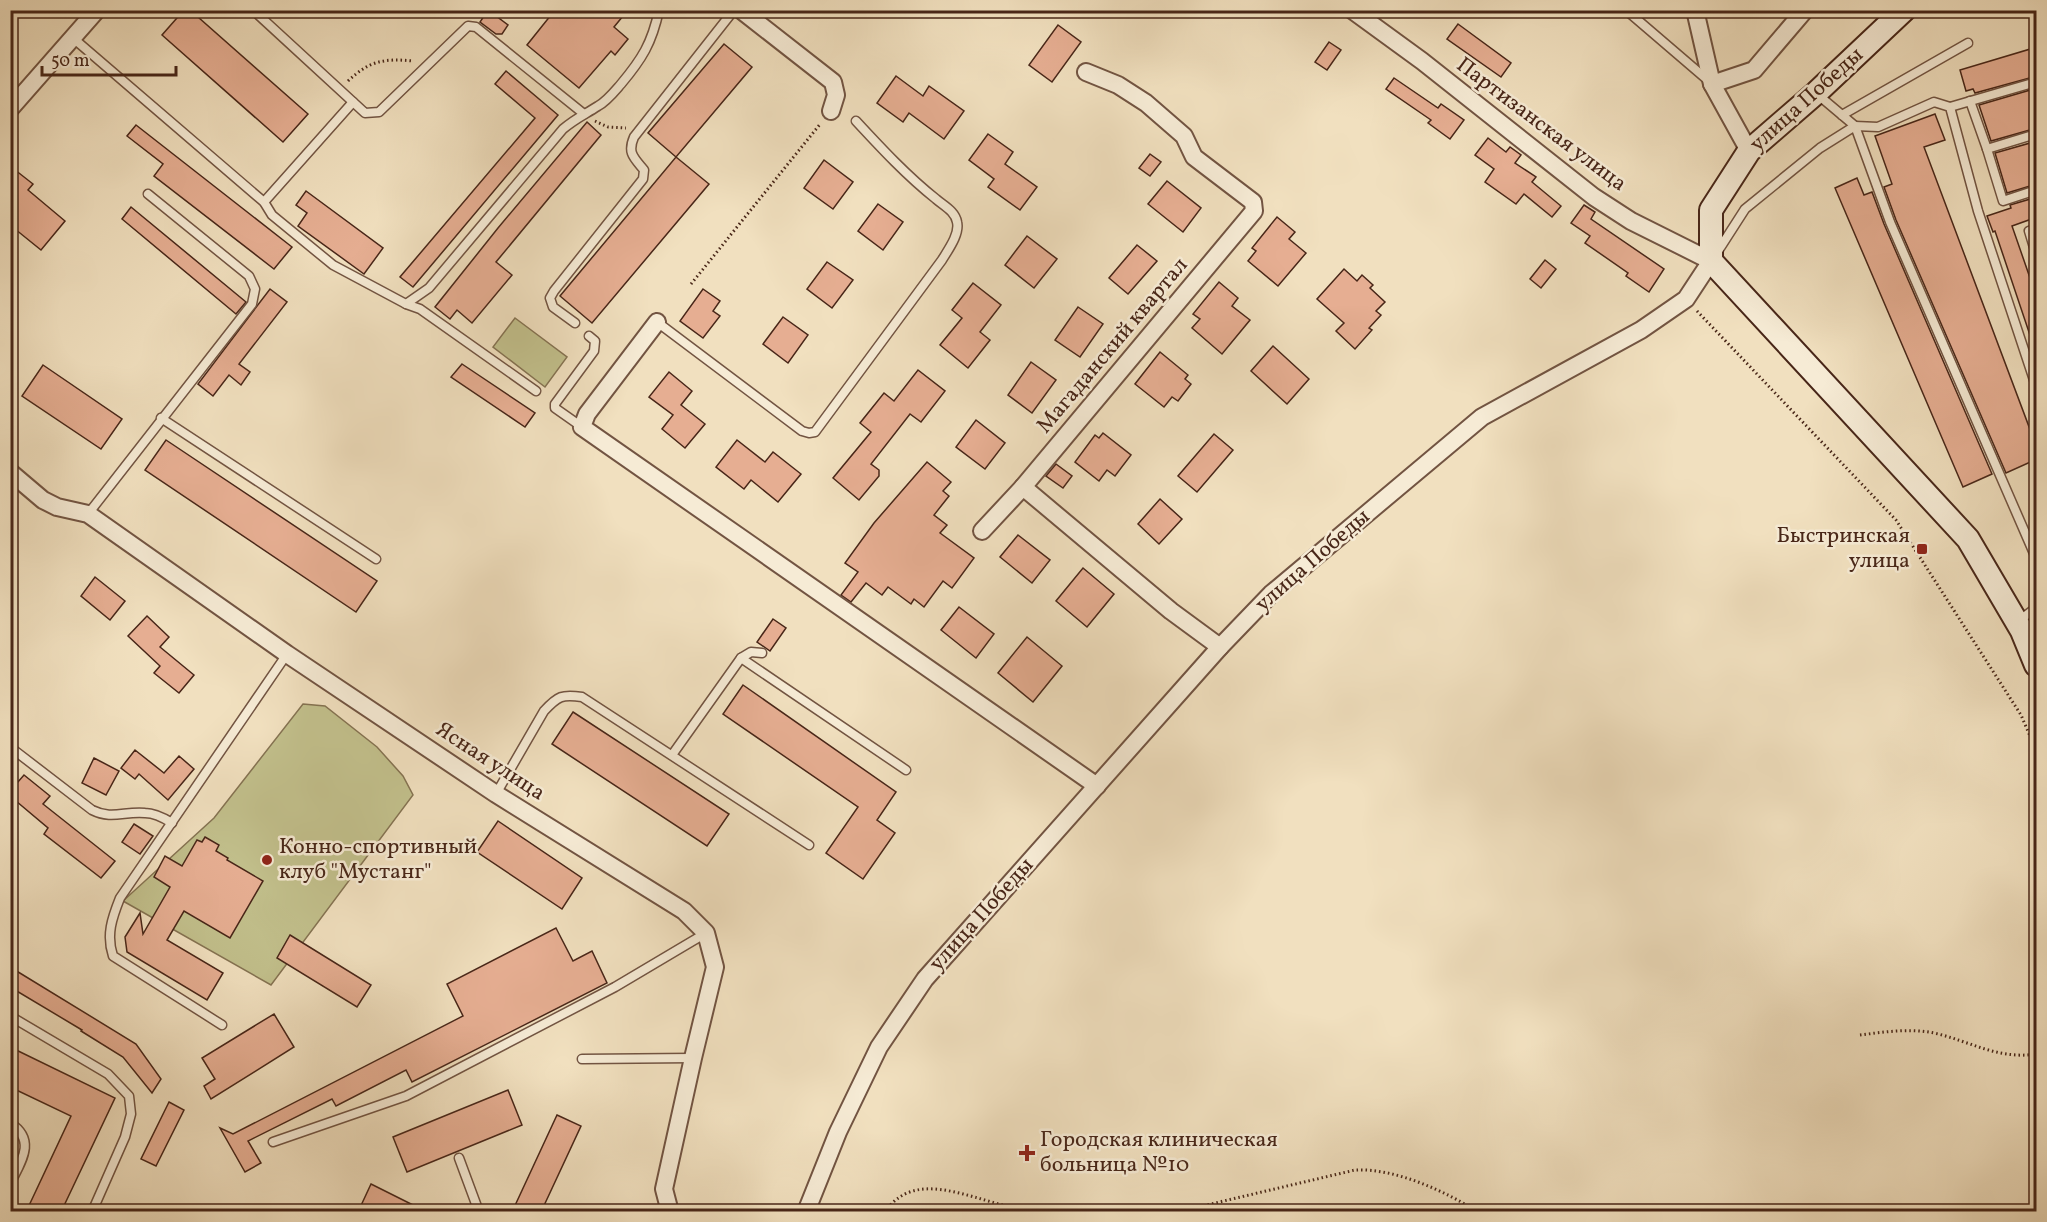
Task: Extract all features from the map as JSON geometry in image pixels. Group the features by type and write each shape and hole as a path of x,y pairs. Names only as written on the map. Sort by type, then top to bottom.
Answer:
{"street":[{"path":"10,109 97,10"},
{"path":"741,10 833,82 836,95 831,111"},
{"name":"Партизанская улица","path":"1352,10 1422,61 1594,197 1631,220 1711,261"},
{"path":"1695,10 1712,84 1749,151"},
{"path":"1712,84 1754,70 1805,10"},
{"name":"улица Победы","path":"806,1212 838,1132 879,1047 918,989 1221,647 1271,594 1482,417 1641,330 1686,299 1711,261 1711,210 1749,151 1816,93 1904,10"},
{"name":"Магаданский квартал","path":"981,531 1023,488 1254,211 1253,202 1194,157 1184,136 1167,120 1146,103 1118,86 1086,72"},
{"path":"1711,261 1968,539 2017,622 2037,665"},
{"path":"657,322 586,414 582,427 1096,786"},
{"name":"Ясная улица","path":"10,472 43,500 57,507 88,514 287,654 496,794 684,911 706,933"},
{"path":"1023,488 1171,611 1221,647"},
{"path":"670,1212 664,1189 715,967 706,933"}],"lane":[{"path":"253,10 365,113 379,112 468,26 476,27 584,114"},
{"path":"406,304 429,288 563,129 610,96 639,64 651,40 659,10"},
{"path":"574,323 550,303 550,298 643,179 645,172 632,157 630,151 631,144 640,128 734,10"},
{"path":"1626,10 1712,84"},
{"path":"73,38 264,202 272,215 333,265 406,304 420,309 536,391"},
{"path":"1842,114 1968,43"},
{"path":"1711,261 1745,209 1820,148 1855,126 1878,127 1934,102 1950,107 2037,82"},
{"path":"1816,93 1855,126 1890,222 2037,558"},
{"path":"1970,101 2003,201 2037,190"},
{"path":"264,202 353,102"},
{"path":"1950,107 1978,212 2037,386"},
{"path":"657,322 802,431 815,432 942,260 957,230 958,223 953,213 889,157 856,122"},
{"path":"1987,149 2037,134"},
{"path":"88,514 252,304 255,289 249,276 148,194"},
{"path":"2037,228 2029,231 2037,254"},
{"path":"582,427 555,408 555,404 594,351 595,341 589,336"},
{"path":"161,418 376,559"},
{"path":"2017,622 2037,608"},
{"path":"672,755 741,658 751,652 762,653"},
{"path":"222,1025 113,956 108,943 113,917 120,898 287,654"},
{"path":"741,658 906,770"},
{"path":"496,794 544,711 555,699 566,695 582,697 809,845"},
{"path":"10,747 92,810 111,816 145,813 159,816 172,823"},
{"path":"273,1142 406,1096 615,987 706,933"},
{"path":"10,1016 108,1074 129,1096 131,1114 125,1137 92,1212"},
{"path":"582,1059 693,1058"},
{"path":"10,1123 20,1130 26,1143 24,1156 10,1184"},
{"path":"459,1158 479,1212"}],"path":[{"path":"339,89 358,72 372,64 389,59 429,62"},
{"path":"691,284 831,111"},
{"path":"584,114 608,127 624,128"},
{"path":"1686,299 1896,520 2021,715 2037,750"},
{"path":"1860,1035 1886,1032 1930,1033 2012,1056 2037,1054"},
{"path":"1177,1212 1355,1170 1372,1170 1390,1173 1436,1190 1478,1212"},
{"path":"885,1212 901,1196 924,1188 943,1189 1027,1212"}],"shaded area":[{"path":"515,318 567,357 545,387 493,347"},
{"name":"Конно-спортивный клуб \"Мустанг\"","path":"303,704 325,706 377,747 403,776 413,795 271,985 123,901 214,818"}],"building":[{"path":"184,10 190,10 308,114 283,142 162,35"},
{"path":"488,10 508,25 502,34 496,34 480,22"},
{"path":"555,10 628,10 614,27 628,39 615,55 611,51 579,88 527,45"},
{"path":"1458,24 1511,63 1501,77 1447,39"},
{"path":"1058,25 1081,42 1052,82 1029,65"},
{"path":"1329,42 1341,50 1327,70 1315,62"},
{"path":"724,44 752,67 676,157 648,133"},
{"path":"2037,47 2037,76 1975,93 1973,89 1966,91 1960,70"},
{"path":"506,71 558,115 413,287 400,277 535,118 495,84"},
{"path":"896,76 923,96 929,86 964,111 944,139 909,113 903,122 877,103"},
{"path":"1394,78 1438,108 1441,104 1464,120 1450,139 1428,123 1431,120 1386,89"},
{"path":"2037,88 2037,128 1991,141 1979,105"},
{"path":"1935,114 1945,140 1924,147 2037,448 2037,459 2006,473 1896,220 1884,187 1892,184 1875,136"},
{"path":"587,122 601,135 496,262 512,275 472,323 457,310 450,319 435,307"},
{"path":"136,125 292,247 274,269 154,176 163,164 127,136"},
{"path":"988,134 1013,152 1005,164 1037,187 1020,210 988,187 994,179 969,160"},
{"path":"1488,138 1506,152 1510,147 1521,155 1515,163 1536,177 1532,182 1561,206 1552,217 1524,194 1516,204 1485,182 1494,169 1475,155"},
{"path":"2037,141 2037,184 2007,193 1995,153"},
{"path":"1150,154 1161,162 1150,176 1139,168"},
{"path":"676,157 709,184 592,323 560,296"},
{"path":"824,160 853,182 833,209 804,188"},
{"path":"10,166 33,184 28,190 65,221 41,250 10,225"},
{"path":"1857,178 1864,195 1872,192 1992,474 1963,487 1835,188"},
{"path":"1167,181 1201,208 1183,232 1148,204"},
{"path":"306,191 383,248 364,274 298,226 307,213 296,205"},
{"path":"2037,197 2037,217 2012,226 2037,298 2037,346 2034,347 1995,231 1993,232 1987,216 2011,208 2010,205"},
{"path":"878,204 903,222 883,250 858,231"},
{"path":"1584,205 1595,212 1591,219 1664,269 1649,292 1626,276 1628,273 1585,243 1590,236 1571,223"},
{"path":"131,207 246,302 236,314 122,219"},
{"path":"1277,217 1295,232 1289,239 1306,253 1278,286 1248,261 1256,251 1252,248"},
{"path":"1027,236 1057,259 1034,288 1005,265"},
{"path":"1137,245 1157,261 1128,294 1109,278"},
{"path":"1545,260 1556,269 1541,288 1530,279"},
{"path":"827,262 853,280 832,308 807,289"},
{"path":"1344,269 1357,281 1362,275 1373,285 1370,288 1385,302 1376,311 1381,315 1369,328 1372,330 1355,349 1336,331 1344,323 1317,299"},
{"path":"1219,282 1238,298 1232,306 1250,320 1222,354 1192,328 1200,319 1193,314"},
{"path":"973,283 1001,305 980,332 990,340 968,368 940,345 962,318 952,310"},
{"path":"270,289 287,302 239,364 250,372 241,385 229,375 213,396 198,384"},
{"path":"703,289 720,301 713,311 720,316 703,338 680,321"},
{"path":"1078,307 1103,324 1080,357 1055,340"},
{"path":"783,317 808,335 788,363 763,344"},
{"path":"1273,346 1309,379 1287,404 1251,371"},
{"path":"1160,352 1188,375 1185,379 1191,384 1178,401 1172,397 1164,407 1135,384"},
{"path":"1031,362 1056,380 1032,413 1008,395"},
{"path":"462,364 535,413 525,427 451,377"},
{"path":"43,365 122,419 101,449 22,396"},
{"path":"918,370 945,391 921,422 910,414 871,464 879,470 879,476 859,500 833,478 871,432 860,423 884,393 894,401"},
{"path":"669,372 692,391 681,405 705,424 685,448 662,429 673,415 649,397"},
{"path":"976,420 1005,443 985,469 956,447"},
{"path":"1103,433 1131,455 1115,476 1107,470 1099,481 1075,462 1095,435 1099,438"},
{"path":"1214,434 1233,450 1197,492 1178,476"},
{"path":"166,440 377,581 356,612 145,470"},
{"path":"737,440 765,462 773,452 801,474 778,502 751,480 744,489 716,467"},
{"path":"927,462 951,482 943,491 949,496 934,515 947,525 940,533 974,558 952,588 943,581 924,607 914,599 911,604 888,587 882,595 866,583 851,602 841,595 858,572 845,563 874,523"},
{"path":"1056,464 1072,476 1063,488 1046,476"},
{"path":"1160,499 1182,519 1159,544 1138,524"},
{"path":"1018,535 1050,560 1032,583 1000,557"},
{"path":"1083,568 1114,594 1087,627 1056,601"},
{"path":"95,577 125,601 110,620 81,596"},
{"path":"959,607 994,634 976,658 941,630"},
{"path":"147,616 169,637 160,647 194,675 179,693 154,673 160,666 128,636"},
{"path":"773,619 786,628 770,651 757,642"},
{"path":"1027,637 1062,666 1033,702 998,673"},
{"path":"743,685 896,792 877,820 895,833 863,879 826,853 858,807 723,714"},
{"path":"573,712 729,814 707,846 552,744"},
{"path":"135,750 164,773 179,756 194,769 168,800 139,774 135,779 121,768"},
{"path":"94,758 119,771 106,795 82,783"},
{"path":"24,775 50,796 43,804 115,861 101,878 44,834 48,828 10,796 10,791"},
{"path":"498,821 582,878 562,909 477,852"},
{"path":"134,824 153,836 140,854 122,842"},
{"path":"205,837 219,845 216,851 228,858 227,860 263,881 230,938 184,911 167,940 223,973 207,1000 127,952 125,937 140,913 143,934 170,887 154,877 165,856 182,866 197,840 202,842"},
{"path":"556,928 573,961 592,951 607,983 412,1082 406,1070 336,1106 332,1099 248,1141 261,1163 245,1172 220,1128 233,1134 463,1016 447,984"},
{"path":"290,935 371,985 357,1007 277,958"},
{"path":"10,967 136,1044 161,1079 152,1093 123,1057 10,987"},
{"path":"274,1014 294,1047 211,1099 204,1086 215,1079 202,1058"},
{"path":"10,1047 115,1098 61,1212 26,1212 71,1116 10,1087"},
{"path":"508,1090 522,1125 407,1172 393,1137"},
{"path":"169,1102 184,1110 156,1166 141,1159"},
{"path":"557,1115 581,1126 541,1212 512,1212"},
{"path":"371,1184 427,1212 358,1212"}],"place":[{"name":"Быстринская улица","path":"1922,549"},
{"name":"Конно-спортивный клуб \"Мустанг\"","path":"267,860"},
{"name":"Городская клиническая больница №10","path":"1027,1153"}]}
